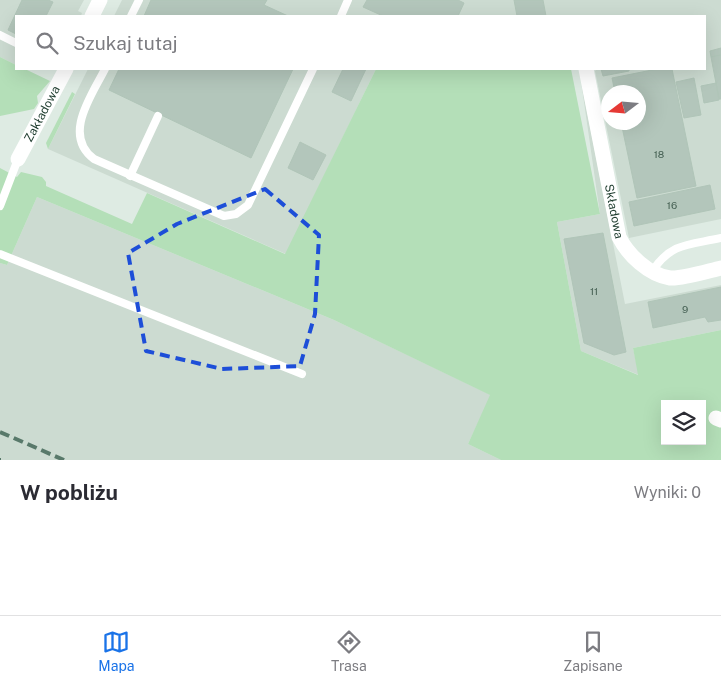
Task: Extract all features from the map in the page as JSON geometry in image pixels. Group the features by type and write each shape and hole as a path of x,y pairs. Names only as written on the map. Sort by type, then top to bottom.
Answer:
{"street":[{"path":"92,15 100,0"},
{"name":"Zakładowa","path":"18,159 65,70"},
{"name":"Składowa","path":"586,70 619,237 624,247 638,262 671,278 721,268"}],"lane":[{"path":"132,15 139,0"},
{"path":"341,15 348,0"},
{"path":"0,35 15,42"},
{"path":"104,70 81,117 80,133 85,151 94,159 217,215 236,214 248,205 313,70"},
{"path":"130,176 158,116"},
{"path":"0,206 18,159"},
{"path":"654,270 662,256 672,248 721,238"},
{"path":"0,254 302,374"}],"highlighted area":[{"path":"265,189 319,235 315,314 300,366 222,369 146,351 128,253 177,224"}],"shaded area":[{"path":"0,0 84,0 78,11 82,13 81,15 15,15 15,64 0,57"},
{"path":"122,0 721,0 721,219 629,238 607,130 646,130 646,85 601,85 601,100 596,70 706,70 706,15 114,15"},
{"path":"88,70 376,70 286,254 48,149"},
{"path":"581,81 625,304 721,285 721,330 633,348 639,375 581,351 557,222 600,214"},
{"path":"37,197 334,320 491,395 468,444 501,460 0,460 0,263 7,265"}],"green space":[{"path":"0,57 15,64 15,70 27,70 50,81 37,96 38,103 34,109 0,116"},
{"path":"376,70 571,70 600,214 557,222 581,351 638,375 633,348 721,330 721,460 501,460 468,444 490,395 334,320 37,197 7,265 0,263 0,168 17,177 21,172 42,177 46,182 46,186 132,224 147,193 285,254"},
{"path":"72,92 75,94 48,149 46,143"}],"building":[{"path":"22,0 48,0 53,2 46,15 15,15"},
{"path":"151,0 267,0 264,5 286,15 144,15"},
{"path":"367,0 458,0 464,3 458,15 381,15 363,7"},
{"path":"514,0 543,0 546,15 517,15"},
{"path":"15,15 15,34 8,30"},
{"path":"721,48 721,55 711,57 710,51"},
{"path":"721,55 721,99 719,99 711,57"},
{"path":"119,70 293,70 251,158 109,90"},
{"path":"343,70 366,70 351,101 332,92"},
{"path":"601,70 629,70 629,71 603,76"},
{"path":"652,70 672,70 696,186 637,198 623,130 646,130 646,85 614,85 612,78"},
{"path":"694,78 701,115 684,118 676,82"},
{"path":"716,83 719,100 704,103 701,86"},
{"path":"300,142 326,155 313,180 288,168"},
{"path":"710,185 715,209 634,226 629,202"},
{"path":"603,233 626,352 614,355 584,343 564,239"},
{"path":"721,287 721,320 708,322 705,317 653,328 648,302"}],"railway":[{"path":"0,432 64,460"}]}
